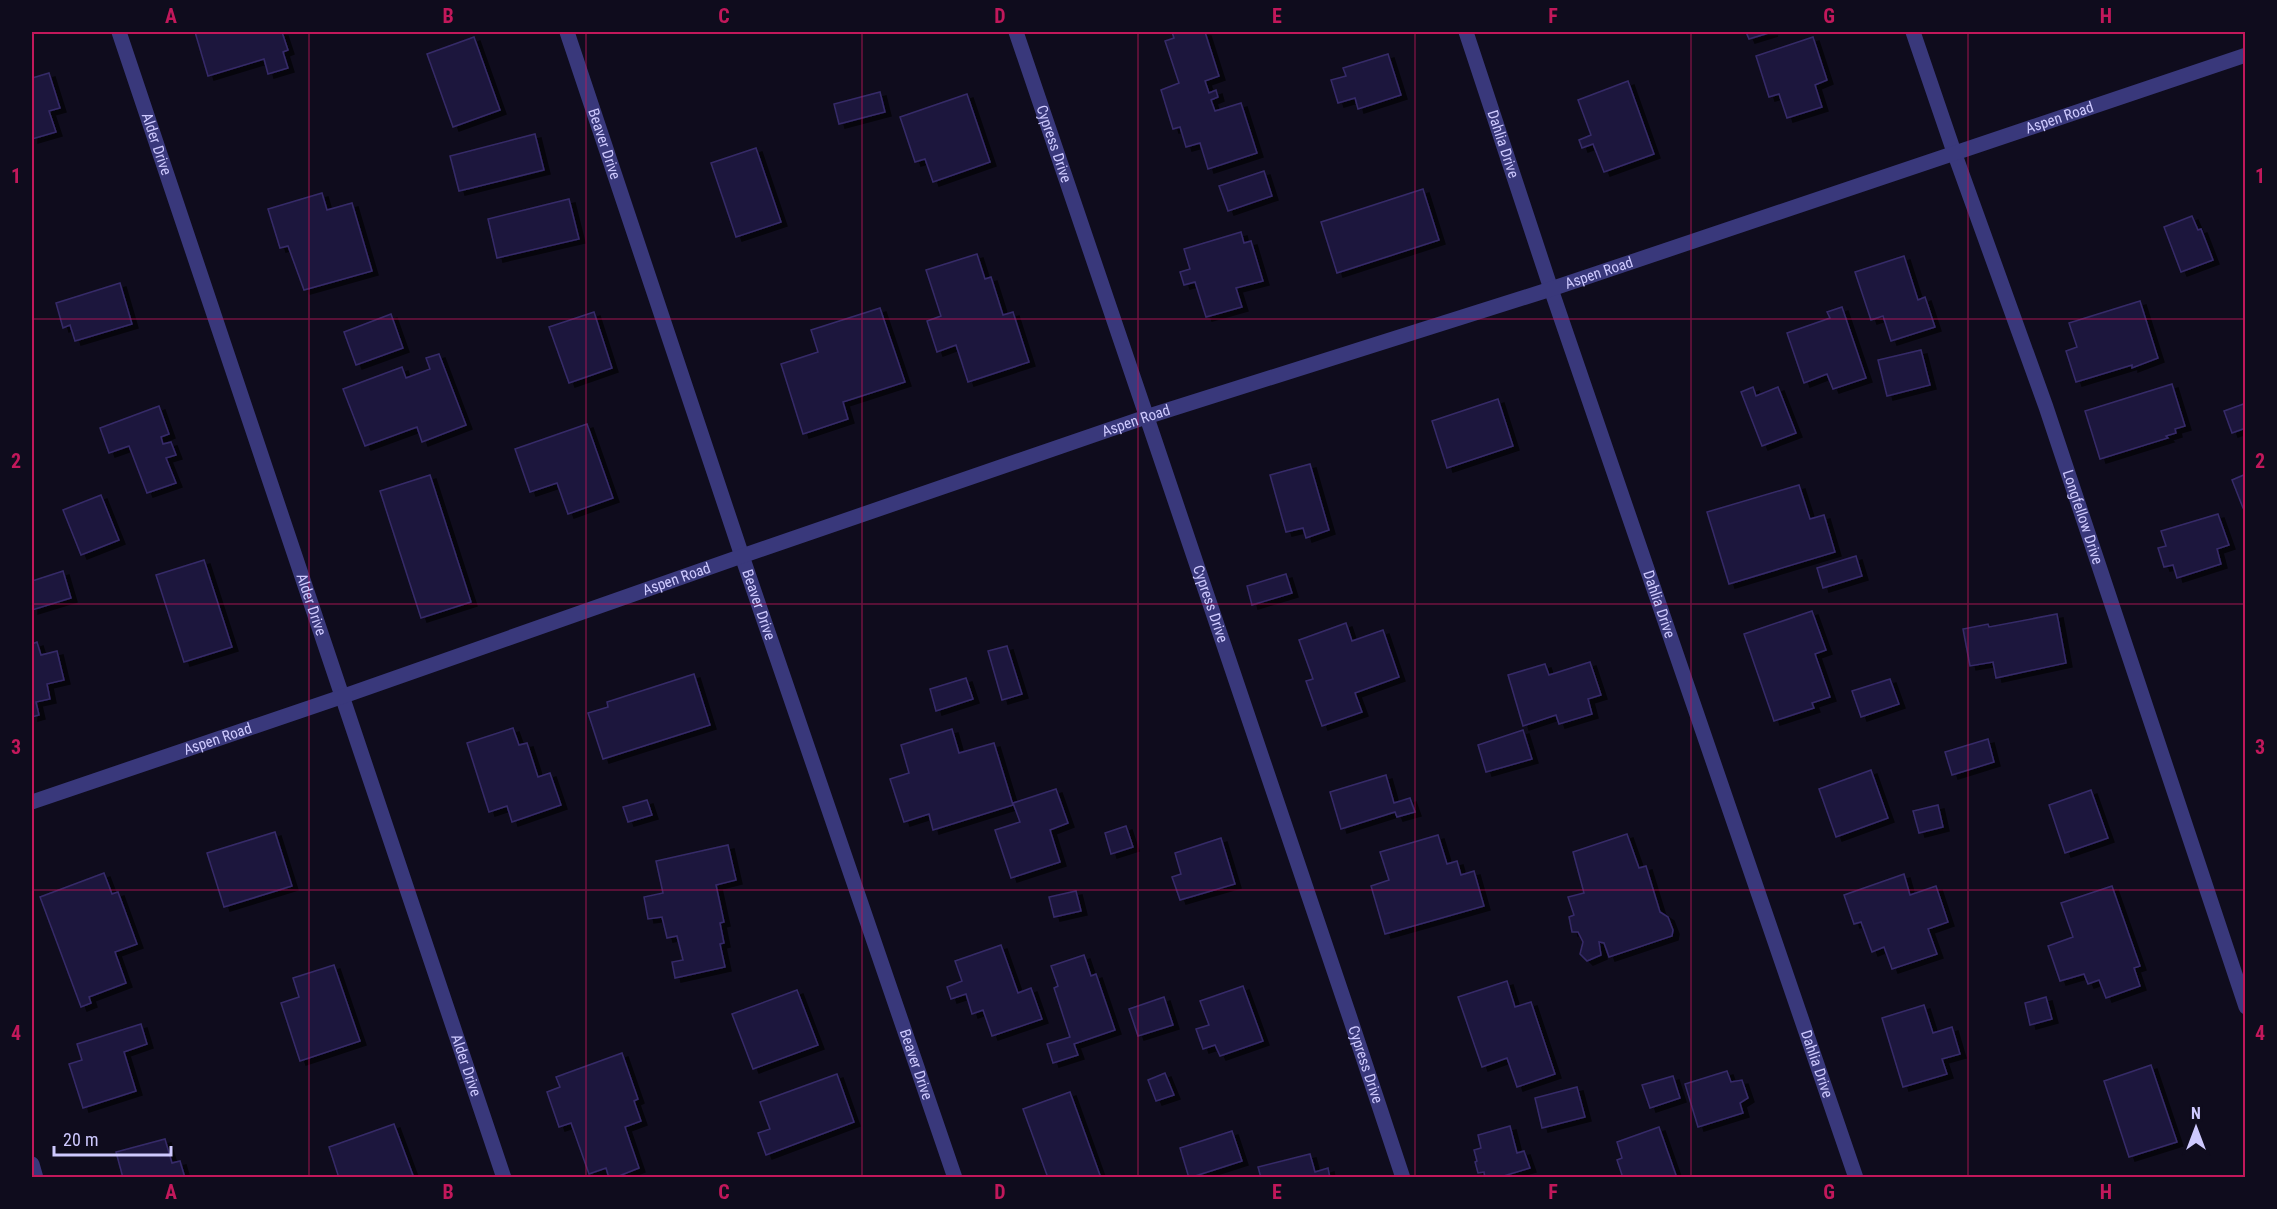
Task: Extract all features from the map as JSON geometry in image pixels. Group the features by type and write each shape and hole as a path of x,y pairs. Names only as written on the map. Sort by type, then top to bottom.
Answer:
{"street":[{"name":"Alder Drive","path":"119,32 504,1178"},
{"name":"Beaver Drive","path":"567,32 742,556 954,1178"},
{"name":"Cypress Drive","path":"1016,32 1323,933 1404,1178"},
{"name":"Dahlia Drive","path":"1466,32 1551,289 1857,1178"},
{"name":"Longfellow Drive","path":"1913,32 2050,418 2246,1007"},
{"name":"Aspen Road","path":"32,802 1146,417 1551,289 2246,55"},
{"path":"32,1164 36,1178"}],"building":[{"path":"195,32 282,32 288,50 283,52 288,68 268,74 264,59 208,76"},
{"path":"1172,32 1205,32 1219,76 1205,81 1209,93 1216,90 1218,97 1211,100 1215,111 1241,103 1257,153 1208,169 1200,143 1186,147 1180,127 1173,129 1161,90 1179,83 1165,41 1174,38"},
{"path":"1746,32 1772,32 1749,39"},
{"path":"474,37 500,110 453,127 427,54"},
{"path":"1813,37 1827,80 1815,85 1822,107 1787,118 1779,94 1769,97 1756,56"},
{"path":"1388,54 1401,95 1358,109 1355,98 1338,103 1331,80 1346,76 1343,68"},
{"path":"49,73 60,108 49,111 56,132 32,139 32,78"},
{"path":"1628,81 1654,154 1604,172 1593,144 1582,148 1579,140 1591,135 1578,100"},
{"path":"880,92 885,112 839,124 834,104"},
{"path":"967,94 990,162 933,182 925,159 915,162 900,117"},
{"path":"535,134 544,170 459,191 450,156"},
{"path":"756,148 781,222 736,237 711,163"},
{"path":"1264,171 1272,196 1228,211 1219,186"},
{"path":"1423,189 1439,240 1337,273 1321,222"},
{"path":"322,193 327,210 352,203 372,271 304,290 288,246 280,248 268,209"},
{"path":"569,199 579,239 497,258 488,219"},
{"path":"2192,216 2198,230 2201,229 2213,260 2181,272 2164,227"},
{"path":"1241,232 1244,243 1251,241 1263,281 1236,288 1242,307 1206,317 1195,282 1184,285 1180,272 1190,269 1184,249"},
{"path":"977,254 985,279 991,277 1003,315 1013,312 1029,362 968,382 956,345 937,352 927,321 941,316 926,270"},
{"path":"1904,256 1918,300 1925,297 1935,327 1891,341 1883,316 1871,320 1855,272"},
{"path":"120,283 132,324 75,341 70,325 63,328 56,303"},
{"path":"2140,301 2158,358 2132,368 2132,365 2076,382 2066,351 2077,347 2069,323"},
{"path":"1842,307 1866,378 1833,389 1827,374 1804,383 1787,333 1830,318 1827,312"},
{"path":"880,308 905,382 843,402 848,419 803,434 781,364 818,352 811,330"},
{"path":"594,312 612,368 569,383 549,327"},
{"path":"391,314 403,348 356,365 344,332"},
{"path":"1921,350 1930,385 1887,396 1878,360"},
{"path":"439,354 466,425 422,442 417,427 365,446 343,389 402,367 406,378 430,369 426,358"},
{"path":"2172,384 2185,426 2175,429 2176,433 2166,436 2168,438 2100,459 2085,411"},
{"path":"1753,387 1756,396 1778,387 1796,433 1762,446 1741,392"},
{"path":"1498,399 1513,446 1447,468 1432,421"},
{"path":"2246,403 2246,428 2232,433 2224,411"},
{"path":"159,406 169,434 161,437 163,444 171,442 176,455 166,458 176,483 147,493 129,446 109,453 100,428"},
{"path":"587,424 613,498 568,514 557,483 530,492 515,449"},
{"path":"1310,464 1329,530 1306,538 1303,528 1286,532 1270,475"},
{"path":"2246,474 2246,508 2243,508 2232,480"},
{"path":"430,475 471,602 421,618 380,491"},
{"path":"1799,485 1810,519 1824,515 1835,552 1729,584 1707,512"},
{"path":"101,495 119,540 81,555 63,510"},
{"path":"2218,514 2229,545 2217,549 2221,564 2177,578 2173,565 2164,567 2158,548 2166,546 2161,531"},
{"path":"1856,556 1862,576 1823,588 1817,568"},
{"path":"204,560 232,647 184,662 156,575"},
{"path":"63,571 71,598 32,610 32,581"},
{"path":"1286,574 1292,593 1252,605 1247,586"},
{"path":"1812,611 1826,650 1815,654 1830,697 1812,703 1814,708 1774,721 1744,634"},
{"path":"2057,614 2066,663 1996,678 1993,662 1970,666 1963,629 1988,624 1989,627"},
{"path":"1346,623 1352,641 1383,630 1399,677 1355,693 1362,712 1322,726 1306,681 1313,679 1299,640"},
{"path":"37,642 41,655 57,651 64,680 47,684 50,699 36,702 39,715 32,717 32,644"},
{"path":"1007,646 1022,694 1002,700 988,651"},
{"path":"1590,662 1601,695 1588,699 1592,714 1559,724 1556,715 1523,726 1508,675 1545,664 1549,675"},
{"path":"694,674 710,725 603,759 588,713 608,707 607,702"},
{"path":"966,678 973,699 936,711 930,689"},
{"path":"1890,679 1899,704 1861,717 1852,691"},
{"path":"513,728 519,745 527,743 538,777 550,773 561,805 512,822 507,806 489,812 467,743"},
{"path":"952,729 959,753 994,743 1013,805 933,830 929,814 904,822 890,779 909,773 901,745"},
{"path":"1523,730 1532,759 1486,772 1478,745"},
{"path":"1988,739 1994,762 1952,775 1945,752"},
{"path":"1871,770 1888,818 1836,837 1819,789"},
{"path":"1386,775 1394,803 1410,798 1415,812 1397,817 1395,812 1341,829 1330,792"},
{"path":"1056,789 1068,823 1050,830 1060,862 1011,878 995,830 1020,822 1013,803"},
{"path":"2091,790 2108,838 2065,853 2049,805"},
{"path":"647,800 652,815 628,822 623,807"},
{"path":"1938,805 1943,827 1919,833 1913,811"},
{"path":"1126,826 1133,847 1111,854 1105,833"},
{"path":"275,832 292,886 224,907 207,853"},
{"path":"1627,834 1639,868 1646,866 1660,912 1668,917 1673,930 1672,936 1609,957 1604,943 1599,942 1601,955 1587,961 1580,954 1583,942 1578,932 1572,932 1569,917 1574,915 1568,897 1584,893 1573,852"},
{"path":"1438,835 1447,864 1457,861 1461,875 1474,871 1484,906 1385,934 1371,886 1389,880 1380,852"},
{"path":"1221,838 1235,884 1180,900 1172,877 1181,874 1175,853"},
{"path":"728,845 736,880 716,885 724,922 720,923 724,943 720,944 725,967 675,978 672,962 683,960 677,936 667,938 662,917 648,919 644,897 663,893 656,861"},
{"path":"104,873 112,894 118,892 137,944 115,952 126,983 89,997 91,1003 81,1007 40,897"},
{"path":"1904,874 1910,895 1936,886 1948,922 1928,929 1937,954 1892,969 1884,947 1872,952 1861,922 1854,924 1844,895"},
{"path":"2112,886 2140,966 2134,968 2140,986 2106,998 2099,980 2088,984 2084,974 2060,981 2048,946 2073,937 2061,903"},
{"path":"1076,891 1081,911 1054,917 1049,897"},
{"path":"1001,945 1018,993 1031,988 1042,1019 992,1036 983,1010 972,1014 966,994 951,999 947,987 962,981 955,961"},
{"path":"1084,955 1091,976 1096,974 1115,1030 1074,1044 1078,1055 1053,1063 1047,1044 1070,1037 1054,988 1058,986 1051,966"},
{"path":"334,965 360,1041 300,1061 281,1003 299,997 293,978"},
{"path":"1507,981 1515,1007 1531,1002 1555,1074 1517,1087 1507,1058 1482,1067 1458,997"},
{"path":"1243,986 1263,1041 1220,1056 1215,1045 1203,1049 1196,1029 1209,1025 1200,1001"},
{"path":"797,990 818,1045 753,1069 732,1014"},
{"path":"1164,997 1173,1025 1138,1036 1129,1009"},
{"path":"2046,997 2052,1019 2030,1025 2025,1003"},
{"path":"1924,1005 1933,1033 1952,1027 1960,1054 1942,1059 1947,1074 1903,1087 1882,1018"},
{"path":"141,1024 147,1044 124,1052 136,1091 83,1108 69,1064 82,1060 77,1044"},
{"path":"622,1053 638,1099 634,1101 641,1121 625,1127 639,1168 609,1178 606,1168 589,1174 571,1123 559,1127 547,1092 560,1087 556,1077"},
{"path":"2151,1065 2177,1142 2129,1157 2104,1081"},
{"path":"1727,1071 1731,1082 1742,1080 1748,1098 1740,1103 1743,1113 1698,1127 1685,1084"},
{"path":"1165,1073 1174,1095 1156,1101 1148,1080"},
{"path":"837,1074 854,1122 766,1155 758,1133 770,1129 760,1102"},
{"path":"1673,1076 1680,1098 1650,1108 1642,1085"},
{"path":"1577,1087 1585,1117 1542,1128 1535,1098"},
{"path":"1070,1092 1101,1178 1048,1178 1023,1109"},
{"path":"394,1124 414,1178 339,1178 329,1147"},
{"path":"1510,1126 1517,1153 1524,1151 1530,1168 1497,1178 1485,1178 1484,1172 1478,1173 1475,1162 1477,1161 1474,1150 1481,1148 1478,1135"},
{"path":"1659,1127 1677,1178 1623,1178 1617,1160 1622,1158 1617,1142"},
{"path":"1232,1131 1242,1161 1189,1178 1180,1148"},
{"path":"165,1139 172,1163 180,1161 185,1178 123,1178 116,1152"},
{"path":"1310,1154 1315,1172 1328,1168 1330,1178 1261,1178 1258,1167"}]}
